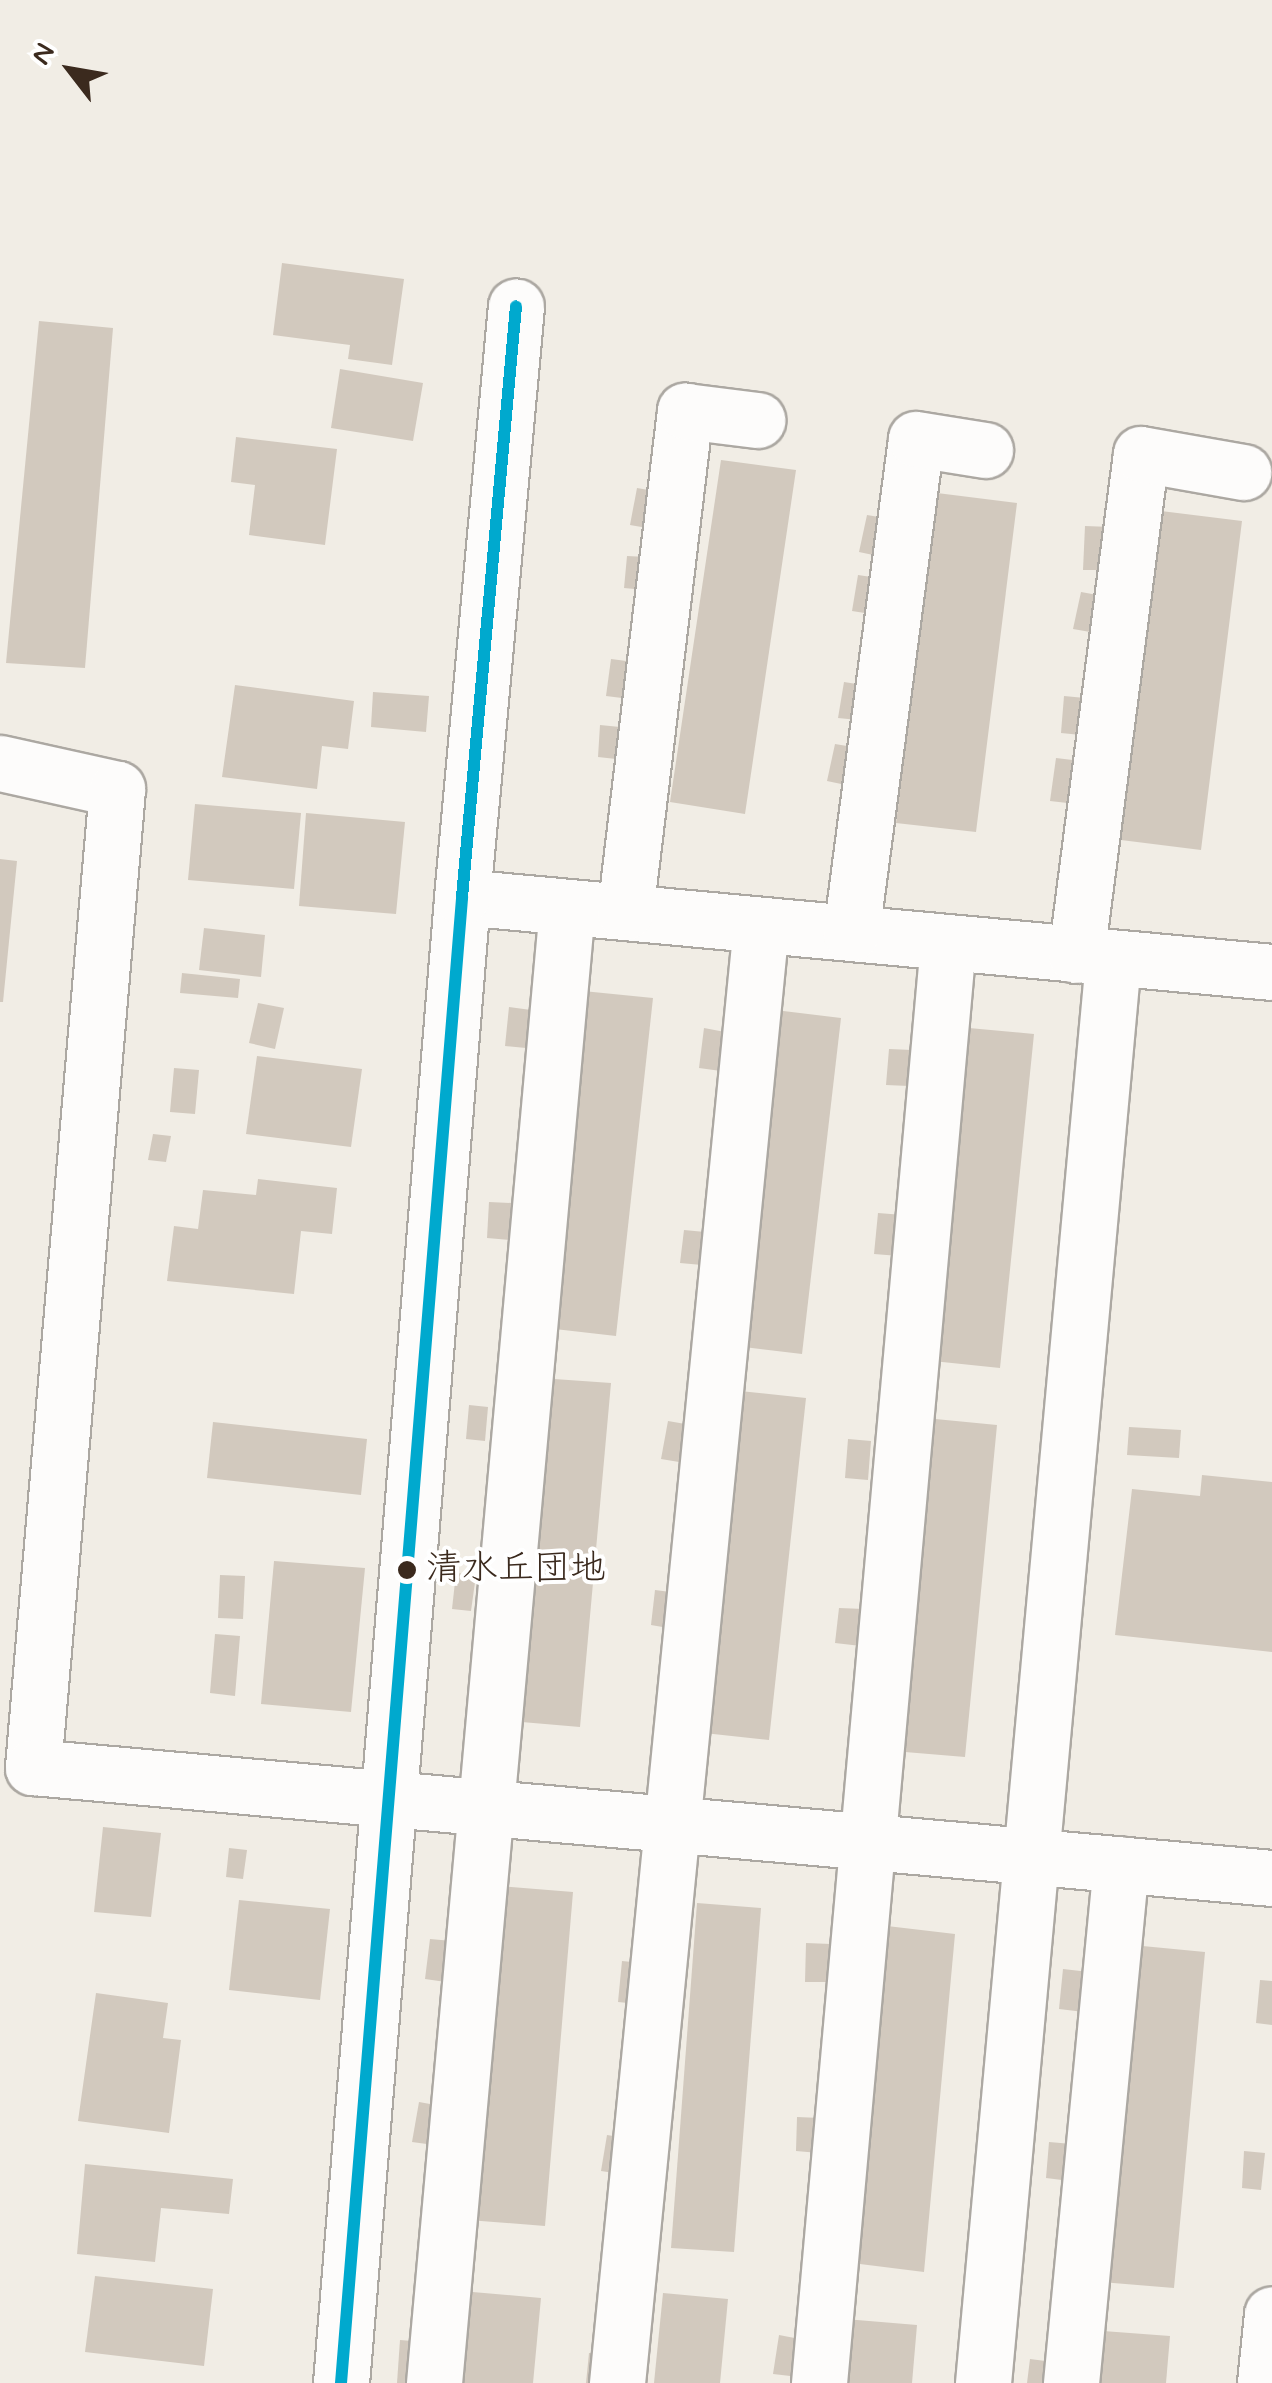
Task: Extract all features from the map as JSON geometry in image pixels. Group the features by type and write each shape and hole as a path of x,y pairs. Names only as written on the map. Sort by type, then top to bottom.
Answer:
{"street":[{"path":"342,2383 462,896 516,306"},
{"path":"625,912 686,410 757,420"},
{"path":"851,933 916,440 985,450"},
{"path":"983,2383 1032,1855 1094,958 1140,454 1243,472"},
{"path":"0,763 117,788 17,1764 486,1810 670,1822 1272,1878"},
{"path":"462,896 1272,972"},
{"path":"434,2383 567,906"},
{"path":"617,2383 761,925"},
{"path":"819,2383 948,944"},
{"path":"1071,2383 1121,1864"},
{"path":"1265,2383 1272,2314"}],"building":[{"path":"282,263 404,279 392,365 348,359 350,345 273,335"},
{"path":"39,321 113,328 85,668 6,663"},
{"path":"340,369 423,383 413,441 331,428"},
{"path":"236,437 337,449 325,545 249,535 255,485 231,482"},
{"path":"721,460 796,470 745,814 670,802"},
{"path":"637,488 660,492 653,529 630,525"},
{"path":"937,493 1017,503 976,832 896,823"},
{"path":"1161,511 1242,521 1201,850 1121,840"},
{"path":"867,515 885,518 878,556 859,552"},
{"path":"1085,526 1111,527 1107,570 1083,570"},
{"path":"627,556 647,557 645,590 624,588"},
{"path":"858,575 878,578 871,614 852,611"},
{"path":"1081,592 1103,596 1096,633 1073,629"},
{"path":"611,659 634,662 630,699 606,696"},
{"path":"844,682 863,685 858,720 838,718"},
{"path":"235,685 354,701 348,749 322,746 317,789 222,777"},
{"path":"373,692 429,696 426,732 371,727"},
{"path":"1064,696 1085,698 1081,735 1061,733"},
{"path":"600,725 620,727 616,759 598,757"},
{"path":"835,744 853,747 846,785 827,781"},
{"path":"1056,758 1081,761 1076,804 1050,801"},
{"path":"195,804 301,813 294,889 188,880"},
{"path":"306,813 405,822 396,914 299,906"},
{"path":"0,859 17,861 3,1002 0,1002"},
{"path":"204,928 265,935 261,977 199,970"},
{"path":"182,973 240,979 238,998 180,993"},
{"path":"583,991 653,998 616,1336 546,1328"},
{"path":"258,1003 284,1008 275,1049 249,1043"},
{"path":"509,1007 531,1010 526,1048 505,1046"},
{"path":"775,1010 841,1018 802,1354 736,1346"},
{"path":"958,1027 1034,1034 1000,1368 923,1360"},
{"path":"704,1028 725,1032 721,1071 699,1068"},
{"path":"889,1049 912,1050 909,1086 886,1085"},
{"path":"257,1056 362,1069 351,1147 246,1134"},
{"path":"174,1068 199,1070 195,1114 170,1112"},
{"path":"153,1134 171,1136 166,1162 148,1160"},
{"path":"258,1179 337,1188 332,1234 301,1231 294,1294 167,1281 174,1226 198,1229 203,1190 256,1195"},
{"path":"489,1202 513,1203 510,1240 487,1238"},
{"path":"878,1213 903,1215 899,1256 874,1254"},
{"path":"684,1230 705,1232 702,1265 680,1263"},
{"path":"540,1378 611,1383 580,1727 510,1721"},
{"path":"740,1391 806,1398 769,1740 704,1733"},
{"path":"469,1405 488,1407 485,1441 466,1439"},
{"path":"925,1418 997,1425 965,1757 893,1751"},
{"path":"668,1421 691,1425 685,1463 661,1459"},
{"path":"213,1422 367,1439 361,1495 207,1478"},
{"path":"1129,1427 1181,1430 1179,1458 1127,1455"},
{"path":"848,1439 871,1441 868,1480 845,1478"},
{"path":"1202,1475 1272,1482 1272,1652 1115,1635 1132,1489 1200,1496"},
{"path":"274,1561 365,1568 351,1712 261,1704"},
{"path":"456,1573 476,1575 471,1611 452,1609"},
{"path":"220,1575 245,1576 243,1619 218,1618"},
{"path":"655,1590 678,1593 674,1629 651,1625"},
{"path":"839,1608 864,1609 861,1646 835,1643"},
{"path":"215,1634 240,1636 235,1696 210,1693"},
{"path":"103,1827 161,1833 151,1917 94,1912"},
{"path":"229,1848 247,1850 243,1879 226,1877"},
{"path":"497,1886 573,1892 545,2226 468,2220"},
{"path":"239,1900 330,1909 320,2000 229,1990"},
{"path":"697,1903 761,1908 734,2252 671,2248"},
{"path":"887,1926 955,1934 924,2272 852,2263"},
{"path":"430,1939 452,1941 446,1982 425,1979"},
{"path":"806,1943 831,1944 829,1982 805,1982"},
{"path":"1132,1945 1205,1952 1174,2288 1101,2282"},
{"path":"622,1961 642,1963 638,2004 618,2002"},
{"path":"1063,1969 1089,1972 1084,2012 1059,2009"},
{"path":"1260,1980 1272,1981 1272,2025 1256,2023"},
{"path":"96,1993 168,2003 163,2038 181,2040 169,2133 78,2121"},
{"path":"419,2102 441,2106 434,2145 412,2142"},
{"path":"797,2117 820,2118 819,2153 796,2151"},
{"path":"607,2135 626,2138 621,2174 601,2171"},
{"path":"1049,2142 1072,2144 1070,2181 1046,2178"},
{"path":"1244,2151 1265,2153 1261,2190 1242,2188"},
{"path":"85,2164 233,2179 229,2214 161,2208 155,2262 77,2254"},
{"path":"95,2276 213,2289 204,2366 85,2352"},
{"path":"461,2291 541,2298 533,2383 452,2383"},
{"path":"663,2293 728,2299 720,2383 654,2383"},
{"path":"845,2319 917,2325 912,2383 839,2383"},
{"path":"1103,2331 1170,2336 1166,2383 1099,2383"},
{"path":"779,2335 805,2340 799,2377 773,2374"},
{"path":"400,2340 424,2342 421,2383 397,2383"},
{"path":"589,2353 608,2354 606,2383 586,2383"},
{"path":"1030,2359 1053,2362 1051,2383 1027,2383"}],"transit line":[{"path":"341,2383 462,897 516,306"}],"place":[{"name":"清水丘団地","path":"407,1570"}]}
